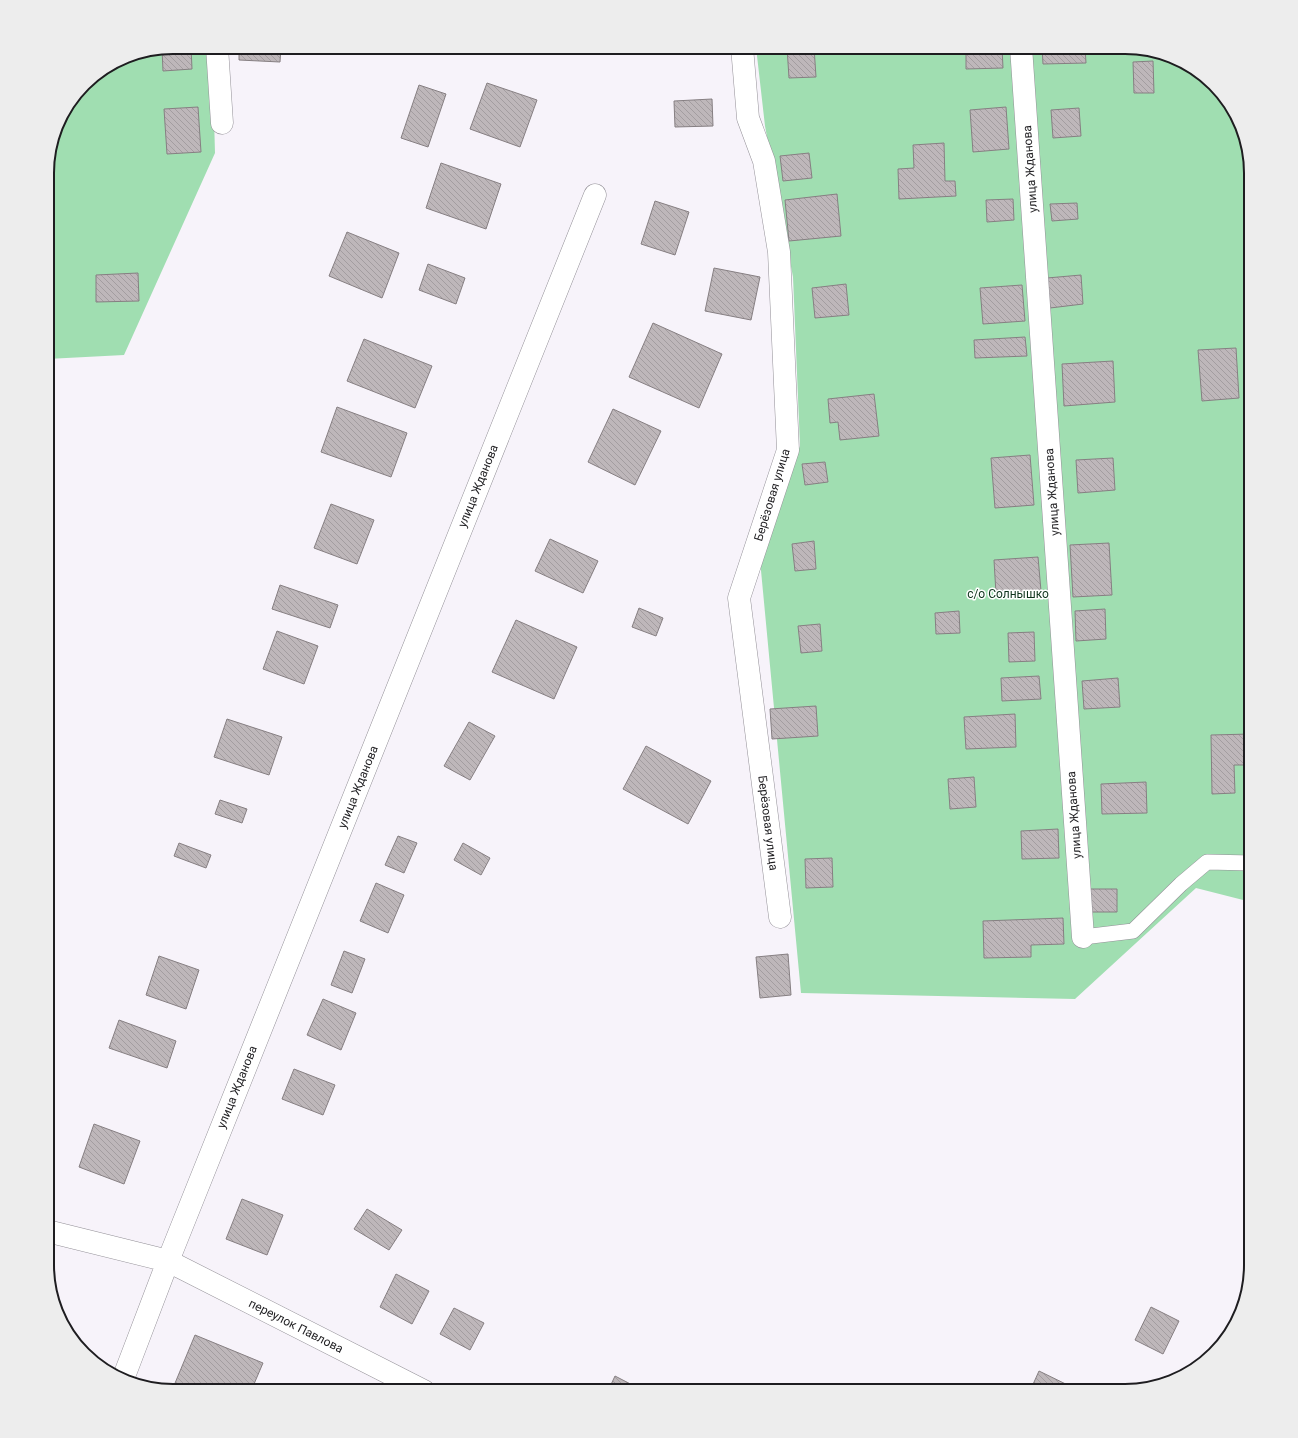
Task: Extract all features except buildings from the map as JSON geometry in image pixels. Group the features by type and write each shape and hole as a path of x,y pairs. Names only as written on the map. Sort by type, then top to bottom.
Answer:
{"street":[{"path":"217,54 222,123"},
{"name":"Берёзовая улица","path":"743,54 748,118 764,161 779,252 788,450 739,598 780,917"},
{"name":"улица Жданова","path":"1021,54 1083,937"},
{"name":"улица Жданова","path":"125,1374 168,1261 595,195"},
{"name":"переулок Павлова","path":"54,1233 168,1261 410,1384"}],"lane":[{"path":"1083,937 1133,931 1181,884 1207,862 1244,863"}],"green space":[{"path":"165,54 212,54 215,153 124,355 54,359 54,165 58,142 66,120 74,107 89,89 107,74 120,66 142,58"},
{"name":"с/о Солнышко","path":"757,54 1133,54 1148,56 1171,63 1191,74 1209,89 1219,101 1232,120 1238,135 1244,165 1244,900 1196,888 1075,999 801,993 760,560 800,446 793,277 765,126"}]}
